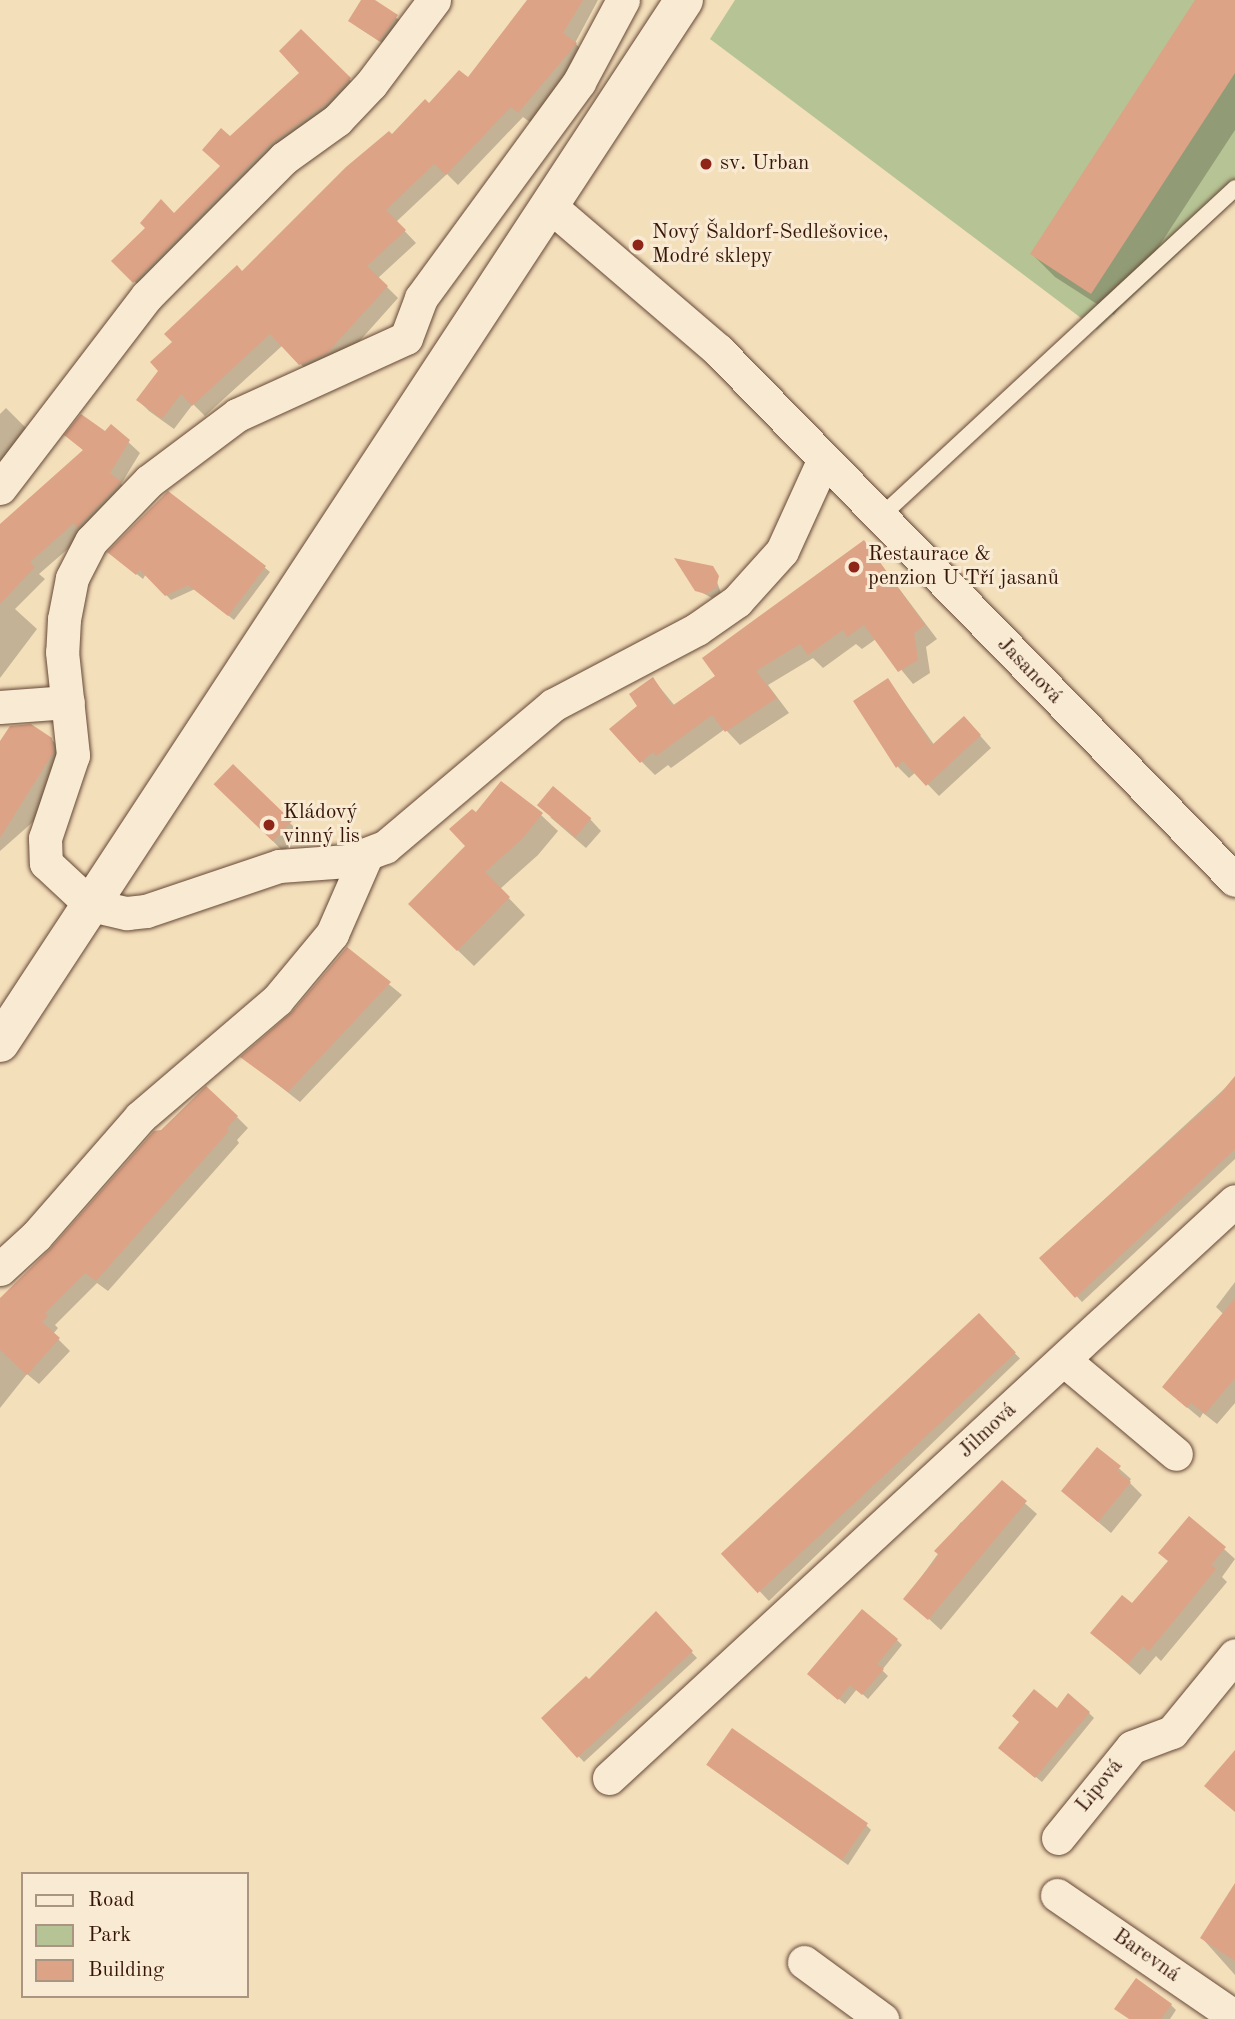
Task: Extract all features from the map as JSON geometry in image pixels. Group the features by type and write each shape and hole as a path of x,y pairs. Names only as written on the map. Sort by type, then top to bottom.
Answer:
{"main road":[{"path":"0,1043 684,0"}],"street":[{"path":"0,488 147,296 284,158 337,120 371,84 434,0"},
{"path":"623,0 579,82 421,298 406,338 237,415 149,481 91,541 72,578 64,619 73,755 45,838 46,863 90,905 127,913 146,911 279,866 366,856 404,835 553,705 697,629 737,601 782,551 824,459"},
{"name":"Jasanová","path":"550,206 695,328 824,459 878,519 1235,880"},
{"path":"406,338 440,372"},
{"path":"0,707 68,702"},
{"path":"0,1269 36,1236 140,1117 277,1000 332,934 366,856"},
{"name":"Jilmová","path":"609,1778 741,1661 1235,1201"},
{"path":"1064,1360 1176,1454"},
{"name":"Lipová","path":"1058,1838 1132,1747 1172,1732 1235,1656"},
{"name":"Barevná","path":"1058,1895 1235,2017"},
{"path":"804,1962 882,2019"}],"lane":[{"path":"878,519 1235,188"}],"green space":[{"path":"735,0 1235,0 1235,200 1097,330 710,39"}],"building":[{"path":"361,0 375,0 398,15 379,41 348,21"},
{"path":"527,0 583,0 563,33 577,43 518,113 511,107 446,175 434,164 386,210 406,230 367,266 388,286 327,353 299,365 270,334 192,406 181,394 162,419 136,400 158,371 150,362 172,342 164,334 237,265 242,271 346,167 389,131 392,134 425,99 429,103 459,70 468,77"},
{"path":"1195,0 1235,0 1235,73 1091,294 1030,254"},
{"path":"301,29 351,78 324,105 270,144 133,283 111,261 145,228 140,223 161,199 174,213 220,166 202,150 221,128 230,136 299,73 279,51"},
{"path":"81,414 105,431 111,424 130,440 110,473 121,482 77,528 74,523 30,562 35,567 0,604 0,524 83,450 64,435"},
{"path":"168,491 266,566 228,616 188,585 165,596 140,570 136,575 107,552"},
{"path":"864,540 925,625 914,633 918,660 898,672 864,625 847,637 843,630 808,655 800,644 756,671 777,698 725,732 712,715 656,756 653,752 640,763 609,729 637,706 629,694 653,677 672,706 715,676 702,658"},
{"path":"674,558 713,566 719,576 716,588 706,594 695,591"},
{"path":"888,678 932,745 964,716 981,735 926,786 903,761 896,768 853,701"},
{"path":"31,724 52,738 53,753 0,838 0,741 10,726"},
{"path":"233,764 292,821 273,841 214,784"},
{"path":"501,781 543,813 522,839 485,872 510,897 457,951 408,904 465,846 449,829 472,809 476,812"},
{"path":"553,786 591,818 575,837 537,805"},
{"path":"347,947 391,982 288,1092 240,1057 292,1012"},
{"path":"1235,1076 1235,1149 1075,1298 1039,1258 1215,1100"},
{"path":"206,1086 238,1116 227,1128 229,1131 96,1281 85,1273 45,1313 48,1316 42,1322 60,1338 27,1375 0,1350 0,1298 50,1249 154,1131 161,1130"},
{"path":"1235,1298 1235,1378 1205,1414 1191,1403 1187,1408 1162,1387"},
{"path":"979,1313 1016,1352 758,1593 721,1554"},
{"path":"1097,1447 1121,1466 1117,1471 1131,1482 1098,1522 1061,1491"},
{"path":"1002,1480 1027,1501 928,1620 903,1599 939,1555 934,1551"},
{"path":"1189,1516 1226,1547 1211,1565 1216,1569 1149,1651 1143,1646 1128,1664 1090,1633 1122,1595 1132,1603 1168,1561 1158,1553"},
{"path":"862,1609 898,1639 877,1664 884,1669 862,1695 850,1685 838,1700 807,1674"},
{"path":"656,1611 693,1651 577,1758 541,1718 586,1676 589,1679"},
{"path":"1034,1689 1057,1708 1068,1693 1090,1712 1035,1778 998,1748 1019,1722 1012,1716"},
{"path":"732,1728 868,1823 842,1860 706,1765"},
{"path":"1235,1750 1235,1812 1204,1786"},
{"path":"1235,1883 1235,1961 1200,1938"},
{"path":"1136,1978 1172,2004 1161,2019 1129,2019 1114,2009"}],"place":[{"name":"sv. Urban","path":"706,164"},
{"name":"Nový Šaldorf-Sedlešovice, Modré sklepy","path":"638,245"},
{"name":"Restaurace & penzion U Tří jasanů","path":"854,567"},
{"name":"Kládový vinný lis","path":"269,825"}]}
